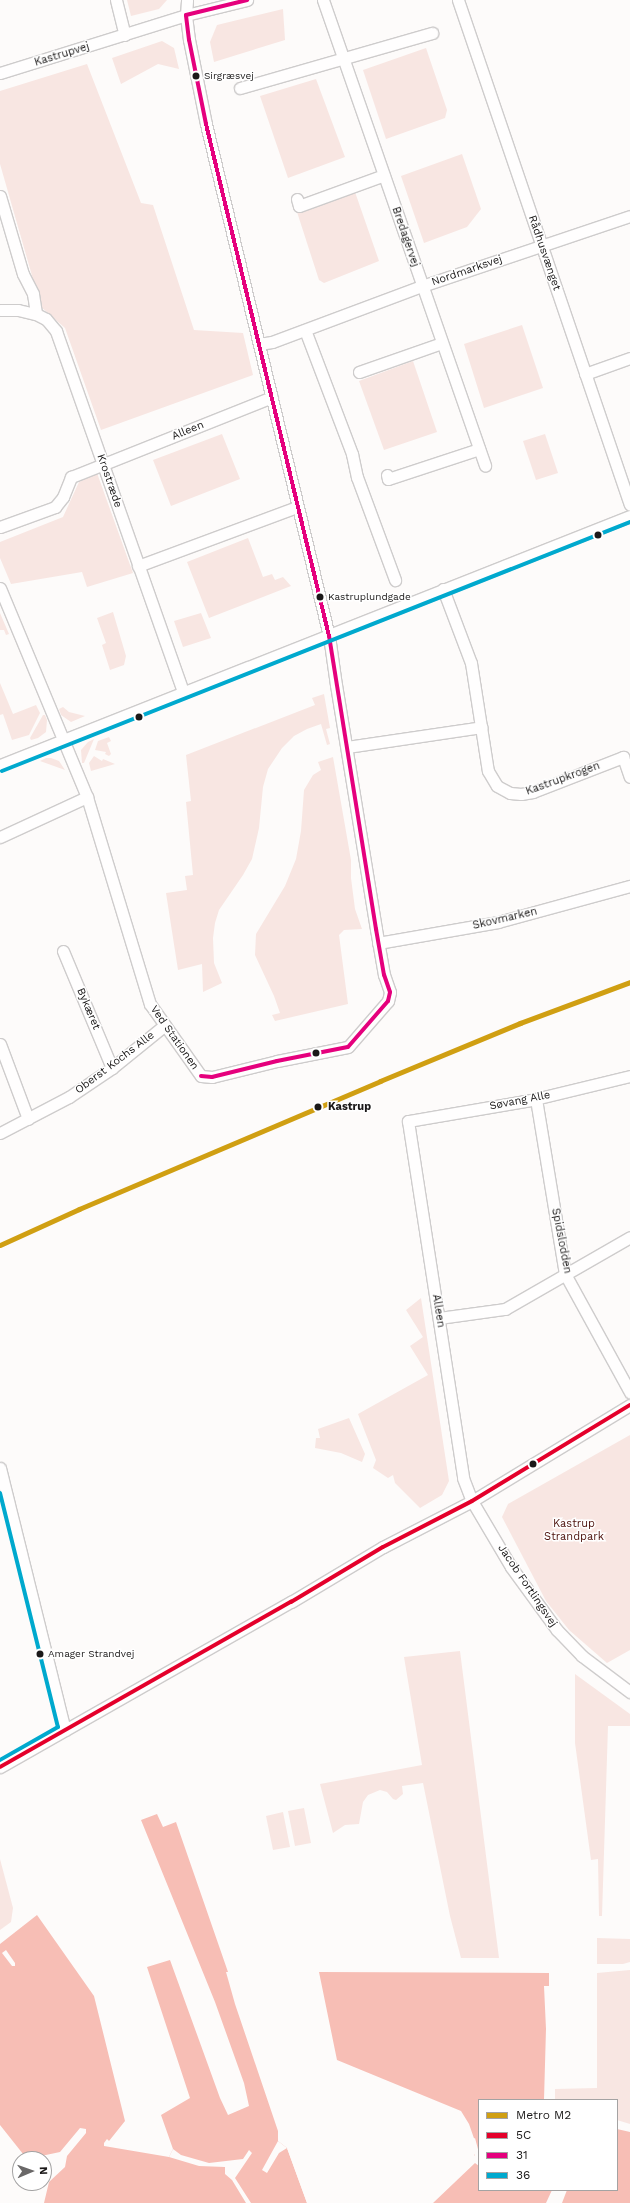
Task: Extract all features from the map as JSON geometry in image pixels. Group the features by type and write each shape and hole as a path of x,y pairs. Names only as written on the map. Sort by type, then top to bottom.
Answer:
{"street":[{"path":"116,0 125,35"},
{"path":"187,0 186,15 189,40 206,124 297,507 330,636 378,943"},
{"name":"Kastrupvej","path":"0,74 186,15 247,0"},
{"name":"Bredagervej","path":"323,0 485,466"},
{"name":"Rådhusvænget","path":"458,0 630,505"},
{"path":"240,88 432,33"},
{"path":"296,199 299,206 384,175"},
{"path":"0,196 23,274 33,294 36,314"},
{"name":"Nordmarksvej","path":"259,344 272,342 422,286 630,216"},
{"name":"Krostræde","path":"0,310 18,310 36,314 46,319 56,331 183,692"},
{"path":"305,330 352,454 357,477 394,580"},
{"path":"359,372 442,343"},
{"path":"586,374 630,358"},
{"name":"Alleen","path":"0,527 55,506 63,497 71,477 272,397"},
{"path":"387,475 388,479 479,449"},
{"path":"138,566 297,507"},
{"path":"0,765 64,741 183,692 330,636 443,589 630,516"},
{"name":"Ved Stationen","path":"0,588 87,797 150,1004 201,1076 212,1077 277,1061 348,1048 388,1001 390,992 384,975 378,943"},
{"name":"Kastrupkrogen","path":"443,589 471,663 488,771 497,786 510,793 521,794 533,792 623,757 630,778"},
{"path":"347,747 482,727"},
{"path":"0,837 87,797"},
{"name":"Skovmarken","path":"378,943 498,922 630,886"},
{"name":"Bykæret","path":"63,951 112,1068"},
{"name":"Oberst Kochs Alle","path":"0,1133 69,1097 112,1068 164,1025"},
{"path":"0,1044 28,1119"},
{"name":"Søvang Alle","path":"408,1121 536,1099 630,1076"},
{"name":"Spidslodden","path":"536,1099 565,1274 630,1392"},
{"name":"Alleen","path":"408,1121 463,1478 472,1501"},
{"path":"439,1318 504,1309 630,1237"},
{"path":"0,1767 291,1602 383,1547 472,1501 630,1406"},
{"path":"0,1468 65,1730"},
{"name":"Jacob Fortlingsvej","path":"472,1501 511,1567 557,1630 582,1656 630,1692"}],"green space":[{"path":"127,0 167,0 159,9 131,16"},
{"path":"283,9 285,40 214,62 210,42 217,25"},
{"path":"162,41 174,48 179,69 158,64 121,84 112,58"},
{"path":"426,48 447,110 445,118 386,139 363,70"},
{"path":"87,64 141,203 153,205 194,330 243,333 253,375 101,430 65,328 41,307 0,164 0,91"},
{"path":"316,79 345,157 288,178 260,96"},
{"path":"462,154 481,209 467,227 424,243 401,176"},
{"path":"355,192 379,261 324,283 319,280 297,212"},
{"path":"522,325 543,388 484,408 464,344"},
{"path":"413,361 437,432 384,450 359,381"},
{"path":"222,434 240,479 171,506 153,460"},
{"path":"545,434 558,473 536,480 523,441"},
{"path":"97,473 133,573 87,587 82,572 11,584 0,558 0,542 63,517 79,482"},
{"path":"248,538 263,577 272,574 275,580 283,577 291,586 209,618 187,562"},
{"path":"113,612 126,656 124,665 110,670 102,645 106,643 97,618"},
{"path":"0,613 9,634 6,635 4,630 0,630"},
{"path":"201,613 211,638 183,647 174,621"},
{"path":"0,683 13,714 36,705 40,713 29,735 12,740 3,714 0,715"},
{"path":"324,694 330,728 326,729 330,744 327,745 321,724 307,729 294,736 282,748 268,769 263,787 259,828 252,859 219,910 215,923 213,938 214,963 222,983 203,992 202,964 178,970 166,893 187,890 185,876 193,875 186,802 191,801 186,755 315,705 312,698"},
{"path":"63,707 69,712 85,716 71,722 61,715 59,709"},
{"path":"43,715 45,715 47,720 46,732 38,738 31,740 30,738"},
{"path":"109,737 111,741 107,743 111,754 109,756 105,754 106,752 95,750 98,741"},
{"path":"94,739 84,763 82,763 81,750 88,742"},
{"path":"94,756 102,761 103,759 115,764 91,771 89,763"},
{"path":"333,757 351,860 351,878 355,909 362,929 344,930 339,935 348,1004 275,1021 272,1015 280,1013 274,996 255,955 256,934 285,886 296,859 301,831 304,790 313,775 321,770 318,762"},
{"path":"46,758 59,761 65,770 40,761"},
{"path":"421,1298 449,1481 442,1495 420,1508 395,1483 393,1475 388,1478 373,1468 376,1460 358,1414 428,1375 410,1346 423,1337 406,1310"},
{"path":"349,1418 365,1454 362,1462 341,1453 315,1448 316,1438 320,1438 318,1429"},
{"name":"Kastrup Strandpark","path":"630,1435 630,1650 607,1663 569,1630 546,1601 502,1517 508,1504"},
{"path":"460,1651 499,1958 461,1958 450,1916 423,1783 402,1786 403,1794 396,1800 393,1799 387,1792 380,1790 368,1795 363,1802 359,1824 345,1825 333,1833 320,1784 422,1765 404,1657"},
{"path":"575,1674 630,1714 630,1726 608,1726 602,1916 599,1916 598,1859 591,1860 575,1743"},
{"path":"304,1808 311,1843 295,1846 288,1811"},
{"path":"283,1812 290,1847 273,1850 266,1816"},
{"path":"0,1859 13,1908 11,1922 0,1930"},
{"path":"597,1938 630,1939 630,1962 623,1964 597,1964"},
{"path":"630,1970 630,2124 618,2120 618,2099 555,2099 555,2089 597,2088 597,1973"}],"shaded area":[{"path":"157,1814 163,1827 176,1822 228,1972 226,1972 235,2004 278,2131 278,2141 287,2148 307,2203 44,2203 47,2191 52,2191 52,2179 65,2167 67,2156 86,2133 86,2129 80,2128 60,2152 52,2154 52,2151 21,2151 0,2125 0,1944 37,1915 94,1996 125,2121 109,2141 107,2139 104,2146 169,2157 173,2149 161,2115 190,2098 147,1967 170,1960 220,2098 228,2115 249,2106 244,2083 215,2002 141,1820"},
{"path":"319,1972 549,1973 549,1986 544,1986 546,2029 544,2099 478,2099 478,2191 618,2191 618,2129 630,2132 630,2203 430,2203 473,2160 477,2147 469,2124 461,2111 337,2060"}],"pier":[{"path":"6,1950 15,1963 15,1966 12,1966 2,1953"},
{"path":"475,2138 478,2149 478,2165 475,2163 433,2203 428,2203 475,2155 473,2139"},
{"path":"278,2141 287,2148 279,2153 267,2173 262,2170"},
{"path":"287,2148 291,2152 309,2203 307,2203"},
{"path":"173,2149 181,2155 209,2163 243,2159 249,2150 252,2153 235,2178 251,2203 246,2203 232,2180 225,2174 225,2167 199,2166 169,2157"},
{"path":"552,2191 567,2191 562,2203 546,2203"}],"metro line":[{"name":"M2","path":"0,1245 79,1209 380,1081 520,1023 630,982"}],"transit line":[{"name":"31","path":"201,1076 212,1077 277,1061 348,1047 388,1001 390,992 384,975 376,929 329,636 206,124 189,40 186,15 247,0"},
{"name":"36","path":"2,771 630,522"},
{"name":"5C","path":"0,1767 291,1602 383,1547 472,1501 630,1405"},
{"name":"36","path":"0,1493 58,1727 0,1760"}],"place":[{"name":"Sirgræsvej","path":"196,76"},
{"name":"Kastruplundgade","path":"320,597"},
{"name":"Kastrup","path":"318,1107"},
{"name":"Amager Strandvej","path":"40,1654"}]}
